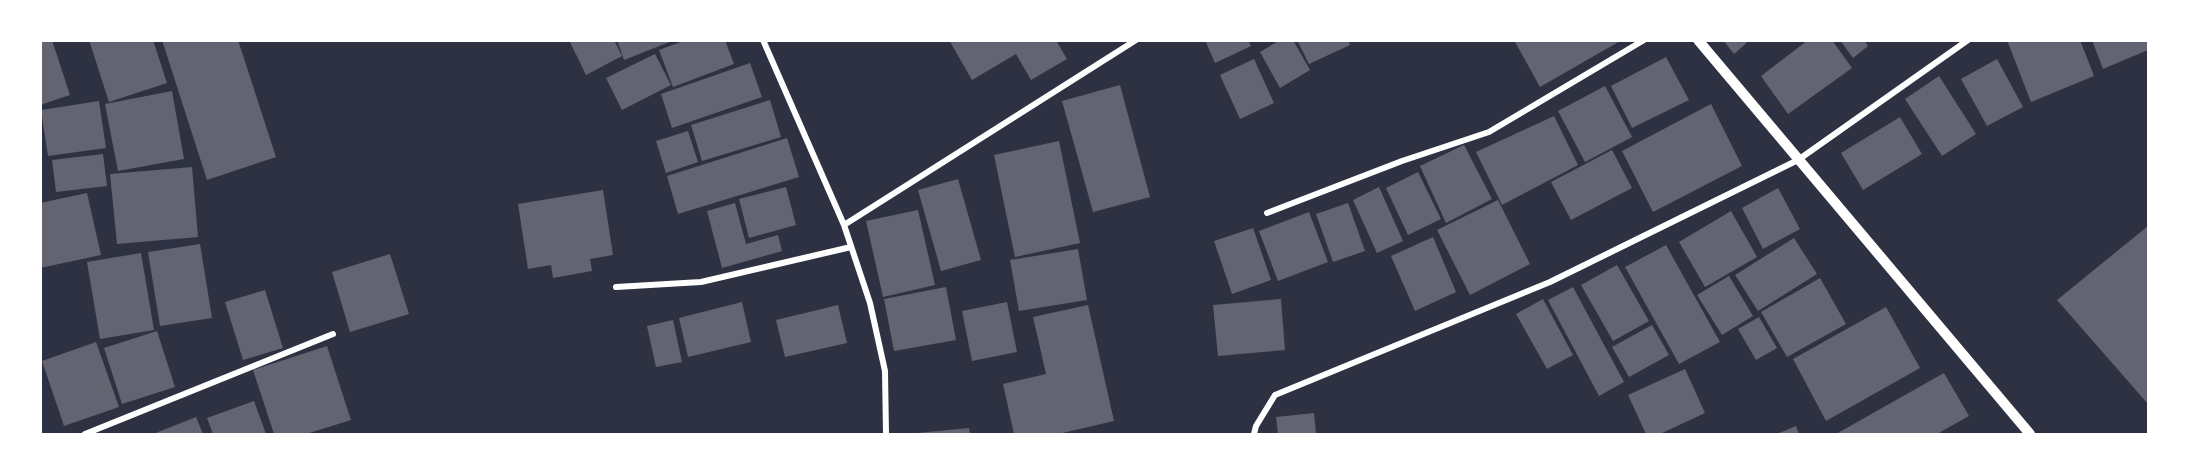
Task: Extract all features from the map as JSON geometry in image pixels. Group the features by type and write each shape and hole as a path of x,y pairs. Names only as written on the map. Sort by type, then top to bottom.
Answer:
{"street":[{"path":"763,40 844,225 870,303 885,370 886,435"},
{"path":"844,225 1136,40"},
{"path":"1267,213 1413,157 1489,132 1644,40"},
{"path":"1698,40 2030,435"},
{"path":"1254,435 1256,426 1275,395 1550,282 1798,160 1968,40"},
{"path":"616,286 701,282 851,248"},
{"path":"85,435 333,334"}],"building":[{"path":"40,40 52,40 70,95 40,105"},
{"path":"89,40 153,40 167,83 109,102"},
{"path":"162,40 238,40 276,157 207,180"},
{"path":"569,40 614,40 622,56 586,75"},
{"path":"617,40 672,40 672,41 624,60"},
{"path":"686,40 725,40 734,64 673,87 659,50"},
{"path":"949,40 1056,40 1067,59 1031,80 1016,54 972,80"},
{"path":"1205,40 1248,40 1251,46 1215,63"},
{"path":"1280,40 1293,40 1310,70 1280,88 1260,52"},
{"path":"1297,40 1348,40 1350,45 1309,64"},
{"path":"1514,40 1622,40 1540,87"},
{"path":"1723,40 1750,40 1734,54"},
{"path":"1808,40 1832,40 1852,68 1788,114 1761,76"},
{"path":"1840,40 1864,40 1868,46 1853,58"},
{"path":"2007,40 2080,40 2094,76 2031,102"},
{"path":"2092,40 2148,40 2148,50 2103,69"},
{"path":"655,54 671,85 622,110 606,78"},
{"path":"1666,57 1689,100 1632,128 1611,86"},
{"path":"1254,59 1274,103 1240,119 1220,75"},
{"path":"1997,59 2023,107 1987,126 1961,79"},
{"path":"750,63 762,97 672,128 661,94"},
{"path":"1939,76 1976,134 1942,156 1905,99"},
{"path":"1120,85 1150,197 1093,212 1062,101"},
{"path":"1605,86 1632,137 1585,162 1558,111"},
{"path":"172,91 184,159 118,171 105,104"},
{"path":"770,100 781,137 702,161 691,125"},
{"path":"99,101 106,148 48,156 41,110"},
{"path":"1711,104 1742,166 1653,212 1622,151"},
{"path":"1554,116 1578,165 1502,205 1476,152"},
{"path":"1900,117 1922,154 1863,190 1841,153"},
{"path":"688,131 698,162 666,173 656,141"},
{"path":"787,138 799,177 678,214 667,176"},
{"path":"1059,141 1080,243 1015,257 994,155"},
{"path":"1464,145 1492,199 1446,223 1420,166"},
{"path":"1612,150 1632,188 1571,220 1551,182"},
{"path":"103,154 107,186 56,192 52,160"},
{"path":"192,167 198,237 117,244 110,174"},
{"path":"1418,172 1441,219 1408,235 1386,188"},
{"path":"958,179 981,260 941,271 918,190"},
{"path":"786,187 796,225 749,238 739,199"},
{"path":"1379,187 1403,241 1377,253 1353,200"},
{"path":"1778,188 1800,229 1763,249 1742,208"},
{"path":"603,190 613,255 590,259 592,271 553,278 551,265 528,269 518,204"},
{"path":"87,193 101,255 40,268 40,203"},
{"path":"1498,200 1530,264 1470,295 1437,230"},
{"path":"735,203 746,244 778,235 782,251 722,268 707,211"},
{"path":"1348,203 1365,251 1333,262 1316,214"},
{"path":"918,210 935,285 883,297 866,221"},
{"path":"1731,211 1757,257 1705,287 1679,242"},
{"path":"1309,212 1328,262 1278,281 1259,231"},
{"path":"2148,226 2148,404 2057,300"},
{"path":"1253,228 1271,280 1232,294 1214,241"},
{"path":"1433,237 1456,292 1415,311 1391,256"},
{"path":"1794,238 1817,274 1758,311 1735,275"},
{"path":"200,244 212,318 160,326 148,252"},
{"path":"1666,245 1720,342 1679,364 1625,267"},
{"path":"1078,249 1087,300 1019,311 1010,260"},
{"path":"141,253 154,330 100,339 87,262"},
{"path":"390,254 409,314 350,332 332,272"},
{"path":"1617,265 1649,321 1613,341 1581,285"},
{"path":"1729,276 1753,316 1722,335 1697,295"},
{"path":"1820,278 1846,324 1787,357 1761,312"},
{"path":"946,287 956,340 894,351 884,299"},
{"path":"1573,287 1624,382 1599,396 1548,300"},
{"path":"265,290 283,348 243,360 225,302"},
{"path":"1281,299 1285,350 1218,356 1213,305"},
{"path":"1543,299 1573,355 1547,369 1516,314"},
{"path":"742,302 751,342 688,357 679,318"},
{"path":"1007,302 1017,352 972,361 962,311"},
{"path":"838,305 847,343 785,357 776,320"},
{"path":"1088,305 1114,421 1058,434 1014,434 1003,384 1046,374 1033,317"},
{"path":"1886,307 1920,368 1826,421 1793,359"},
{"path":"1759,317 1777,348 1756,360 1738,329"},
{"path":"673,320 682,362 656,367 647,326"},
{"path":"1652,325 1669,355 1629,377 1612,347"},
{"path":"157,331 175,387 122,404 104,348"},
{"path":"96,342 119,407 64,426 42,361"},
{"path":"327,346 351,420 306,434 274,434 253,370"},
{"path":"1685,369 1705,413 1660,434 1646,434 1628,395"},
{"path":"1944,373 1969,416 1937,434 1836,434"},
{"path":"254,401 266,434 213,434 207,418"},
{"path":"1314,413 1316,434 1278,434 1276,417"},
{"path":"196,417 203,434 153,434"},
{"path":"1796,426 1799,434 1777,434"},
{"path":"969,428 970,434 917,434 917,433"}]}
